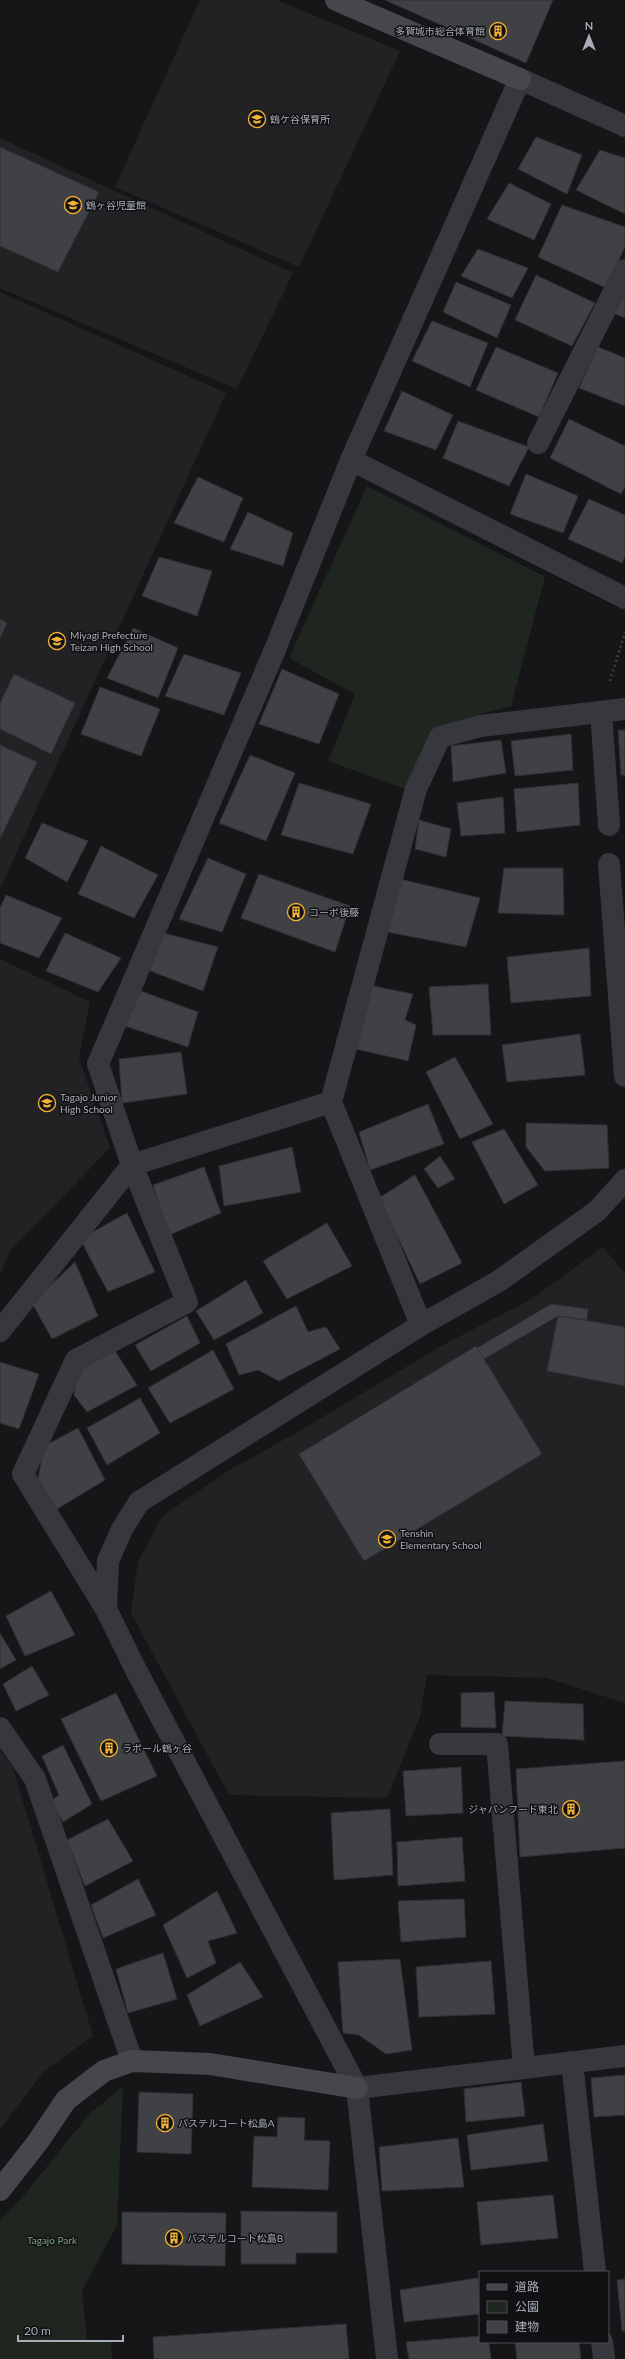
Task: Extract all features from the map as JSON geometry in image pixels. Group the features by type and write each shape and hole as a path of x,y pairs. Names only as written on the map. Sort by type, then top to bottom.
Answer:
{"street":[{"path":"336,0 625,126"},
{"path":"387,2359 357,2088 136,1670 106,1609 23,1474 76,1360 186,1302 132,1165 98,1064 271,659 351,460 520,79"},
{"path":"538,443 625,270"},
{"path":"351,460 625,598"},
{"path":"421,1325 331,1102 416,790 440,737 481,726 625,709"},
{"path":"601,712 609,825"},
{"path":"609,864 625,1076"},
{"path":"0,1331 132,1165 331,1102"},
{"path":"106,1609 108,1561 122,1529 139,1502 421,1325 498,1281 597,1211 625,1180"},
{"path":"0,1728 35,1779 132,2061"},
{"path":"440,1744 497,1744 524,2068"},
{"path":"0,2190 37,2143 66,2100 104,2071 132,2061 210,2064 357,2088 625,2056"},
{"path":"572,2062 594,2271"},
{"path":"602,2343 604,2359"}],"path":[{"path":"601,712 625,632"}],"shaded area":[{"name":"鶴ケ谷保育所","path":"200,0 277,0 400,51 299,267 115,187"},
{"name":"鶴ヶ谷児童館","path":"0,138 293,273 237,389 0,288"},
{"name":"Miyagi Prefecture Teizan High School","path":"0,292 226,393 0,889"},
{"name":"Tagajo Junior High School","path":"0,959 90,1002 79,1058 110,1148 10,1251 0,1275"},
{"name":"Tenshin Elementary School","path":"603,1247 625,1274 625,1703 547,1678 427,1675 420,1716 387,1798 229,1795 131,1613 138,1562 162,1516 228,1471 301,1430 441,1346 530,1300"},
{"path":"0,1749 13,1768 93,2036 44,2071 0,2129"}],"green space":[{"path":"367,486 545,577 511,706 481,714 434,732 406,789 328,761 355,694 289,658"},
{"name":"Tagajo Park","path":"123,2087 117,2225 82,2291 87,2341 111,2340 112,2359 0,2359 0,2220 25,2194 90,2113"}],"building":[{"name":"多賀城市総合体育館","path":"385,0 553,0 526,63"},
{"path":"536,137 582,155 567,194 518,169"},
{"path":"0,147 99,192 58,272 0,246"},
{"path":"600,150 625,158 625,214 576,190"},
{"path":"509,183 551,204 534,240 487,219"},
{"path":"562,205 625,227 625,247 606,288 538,257"},
{"path":"478,249 528,268 512,298 461,276"},
{"path":"536,275 595,303 572,346 515,320"},
{"path":"456,282 511,305 497,338 443,312"},
{"path":"625,292 625,318 613,313"},
{"path":"432,321 488,343 470,387 412,361"},
{"path":"496,347 558,373 539,417 476,390"},
{"path":"598,347 625,358 625,406 579,388"},
{"path":"402,391 453,415 436,450 384,431"},
{"path":"569,419 625,446 625,487 621,494 550,458"},
{"path":"458,421 529,447 509,486 443,458"},
{"path":"526,474 578,496 563,533 510,514"},
{"path":"198,477 243,498 224,542 174,523"},
{"path":"589,499 625,515 625,556 622,563 568,539"},
{"path":"248,512 293,533 283,566 230,549"},
{"path":"159,557 212,571 197,616 142,596"},
{"path":"0,619 7,623 0,638"},
{"path":"133,628 178,648 158,698 107,678"},
{"path":"184,654 241,673 224,715 165,696"},
{"path":"282,669 339,694 319,744 259,724"},
{"path":"14,674 75,703 51,754 0,729 0,703"},
{"path":"100,687 160,709 141,756 81,734"},
{"path":"618,730 625,730 625,775 621,775"},
{"path":"571,734 573,770 515,776 511,741"},
{"path":"501,740 506,773 453,782 451,746"},
{"path":"0,745 37,762 0,839"},
{"path":"250,755 295,773 266,841 219,823"},
{"path":"299,783 371,804 353,854 281,835"},
{"path":"578,783 580,825 517,832 514,789"},
{"path":"503,797 505,833 461,836 457,803"},
{"path":"419,820 451,829 446,857 415,849"},
{"path":"42,823 88,841 67,882 25,858"},
{"path":"101,846 158,875 134,918 78,894"},
{"path":"208,858 246,874 222,932 179,919"},
{"path":"504,868 563,868 564,915 498,913"},
{"name":"コーポ後藤","path":"259,874 350,906 335,952 241,918"},
{"path":"400,879 480,898 466,947 387,932"},
{"path":"6,895 62,918 39,958 0,943 0,908"},
{"path":"65,933 121,958 98,992 46,971"},
{"path":"163,933 218,947 203,991 148,970"},
{"path":"589,948 591,996 511,1003 507,957"},
{"path":"488,984 491,1035 433,1035 429,987"},
{"path":"373,986 413,994 405,1020 416,1025 408,1061 356,1049"},
{"path":"141,991 198,1012 188,1047 125,1026"},
{"path":"580,1034 585,1075 507,1082 502,1045"},
{"path":"181,1052 187,1094 122,1103 119,1059"},
{"path":"455,1057 493,1124 460,1139 426,1072"},
{"path":"428,1104 444,1144 370,1170 359,1132"},
{"path":"526,1123 607,1125 609,1168 545,1171 526,1147"},
{"path":"504,1129 538,1185 504,1204 472,1142"},
{"path":"292,1147 301,1192 224,1206 219,1166"},
{"path":"440,1156 455,1179 438,1188 424,1169"},
{"path":"204,1167 221,1213 169,1235 153,1185"},
{"path":"415,1175 462,1263 420,1284 379,1198"},
{"path":"127,1213 155,1272 108,1292 80,1239"},
{"path":"327,1223 352,1266 287,1299 263,1261"},
{"path":"75,1262 98,1316 52,1339 32,1303"},
{"path":"246,1280 263,1313 214,1340 196,1311"},
{"path":"551,1304 588,1309 587,1320 558,1316 484,1359 477,1348"},
{"path":"296,1306 308,1332 326,1327 340,1349 279,1381 258,1370 239,1375 226,1344"},
{"path":"187,1316 200,1343 151,1371 135,1345"},
{"path":"558,1316 625,1327 625,1386 547,1371"},
{"path":"476,1346 542,1454 364,1561 299,1454"},
{"path":"213,1350 234,1389 170,1423 148,1388"},
{"path":"115,1351 137,1385 87,1412 74,1395 78,1368"},
{"path":"0,1362 39,1374 19,1429 0,1423"},
{"path":"140,1398 160,1433 107,1465 87,1428"},
{"path":"78,1428 105,1480 57,1509 38,1479 44,1446"},
{"path":"51,1591 75,1635 25,1656 6,1616"},
{"path":"0,1633 16,1660 0,1669"},
{"path":"32,1666 49,1695 16,1711 3,1684"},
{"path":"494,1692 496,1728 461,1727 461,1693"},
{"name":"ラポール鶴ヶ谷","path":"116,1693 157,1776 101,1801 61,1719"},
{"path":"505,1701 583,1704 584,1740 502,1736"},
{"path":"63,1745 92,1804 63,1822 51,1801 59,1795 42,1756"},
{"name":"ジャパンフード東北","path":"625,1761 625,1848 520,1857 516,1769"},
{"path":"461,1767 463,1813 406,1816 403,1771"},
{"path":"390,1809 393,1875 334,1880 331,1813"},
{"path":"108,1819 133,1861 85,1886 67,1840"},
{"path":"462,1837 465,1881 398,1886 397,1842"},
{"path":"138,1879 156,1915 103,1938 91,1905"},
{"path":"217,1891 237,1933 208,1941 216,1963 187,1978 163,1925"},
{"path":"464,1899 466,1937 401,1942 398,1901"},
{"path":"163,1953 177,1999 128,2013 116,1969"},
{"path":"400,1959 412,2050 386,2054 359,2035 343,2033 338,1962"},
{"path":"491,1961 495,2014 419,2017 416,1967"},
{"path":"240,1962 263,1997 200,2026 187,1995"},
{"path":"625,2075 625,2115 594,2117 591,2078"},
{"path":"521,2082 525,2116 466,2122 464,2089"},
{"name":"パステルコート松島A","path":"139,2092 193,2094 191,2154 137,2152"},
{"path":"278,2117 305,2118 304,2140 330,2141 328,2190 252,2187 254,2136 277,2137"},
{"path":"543,2124 548,2161 471,2170 467,2135"},
{"path":"458,2138 464,2187 382,2191 379,2147"},
{"path":"553,2195 558,2238 481,2245 477,2202"},
{"path":"241,2211 337,2212 337,2253 296,2253 296,2264 241,2264"},
{"name":"パステルコート松島B","path":"122,2212 226,2213 225,2266 122,2264"},
{"path":"478,2278 479,2314 404,2322 400,2290"},
{"path":"625,2279 625,2331 622,2331 617,2280"},
{"path":"346,2324 349,2359 154,2359 153,2337"},
{"path":"479,2336 479,2343 489,2343 491,2359 409,2359 406,2342"},
{"path":"515,2343 579,2343 581,2359 517,2359"}],"place":[{"name":"多賀城市総合体育館","path":"498,31"},
{"name":"鶴ケ谷保育所","path":"257,119"},
{"name":"鶴ヶ谷児童館","path":"73,205"},
{"name":"Miyagi Prefecture Teizan High School","path":"57,641"},
{"name":"コーポ後藤","path":"296,912"},
{"name":"Tagajo Junior High School","path":"47,1103"},
{"name":"Tenshin Elementary School","path":"387,1539"},
{"name":"ラポール鶴ヶ谷","path":"109,1748"},
{"name":"ジャパンフード東北","path":"571,1809"},
{"name":"パステルコート松島A","path":"165,2123"},
{"name":"パステルコート松島B","path":"174,2238"}]}
